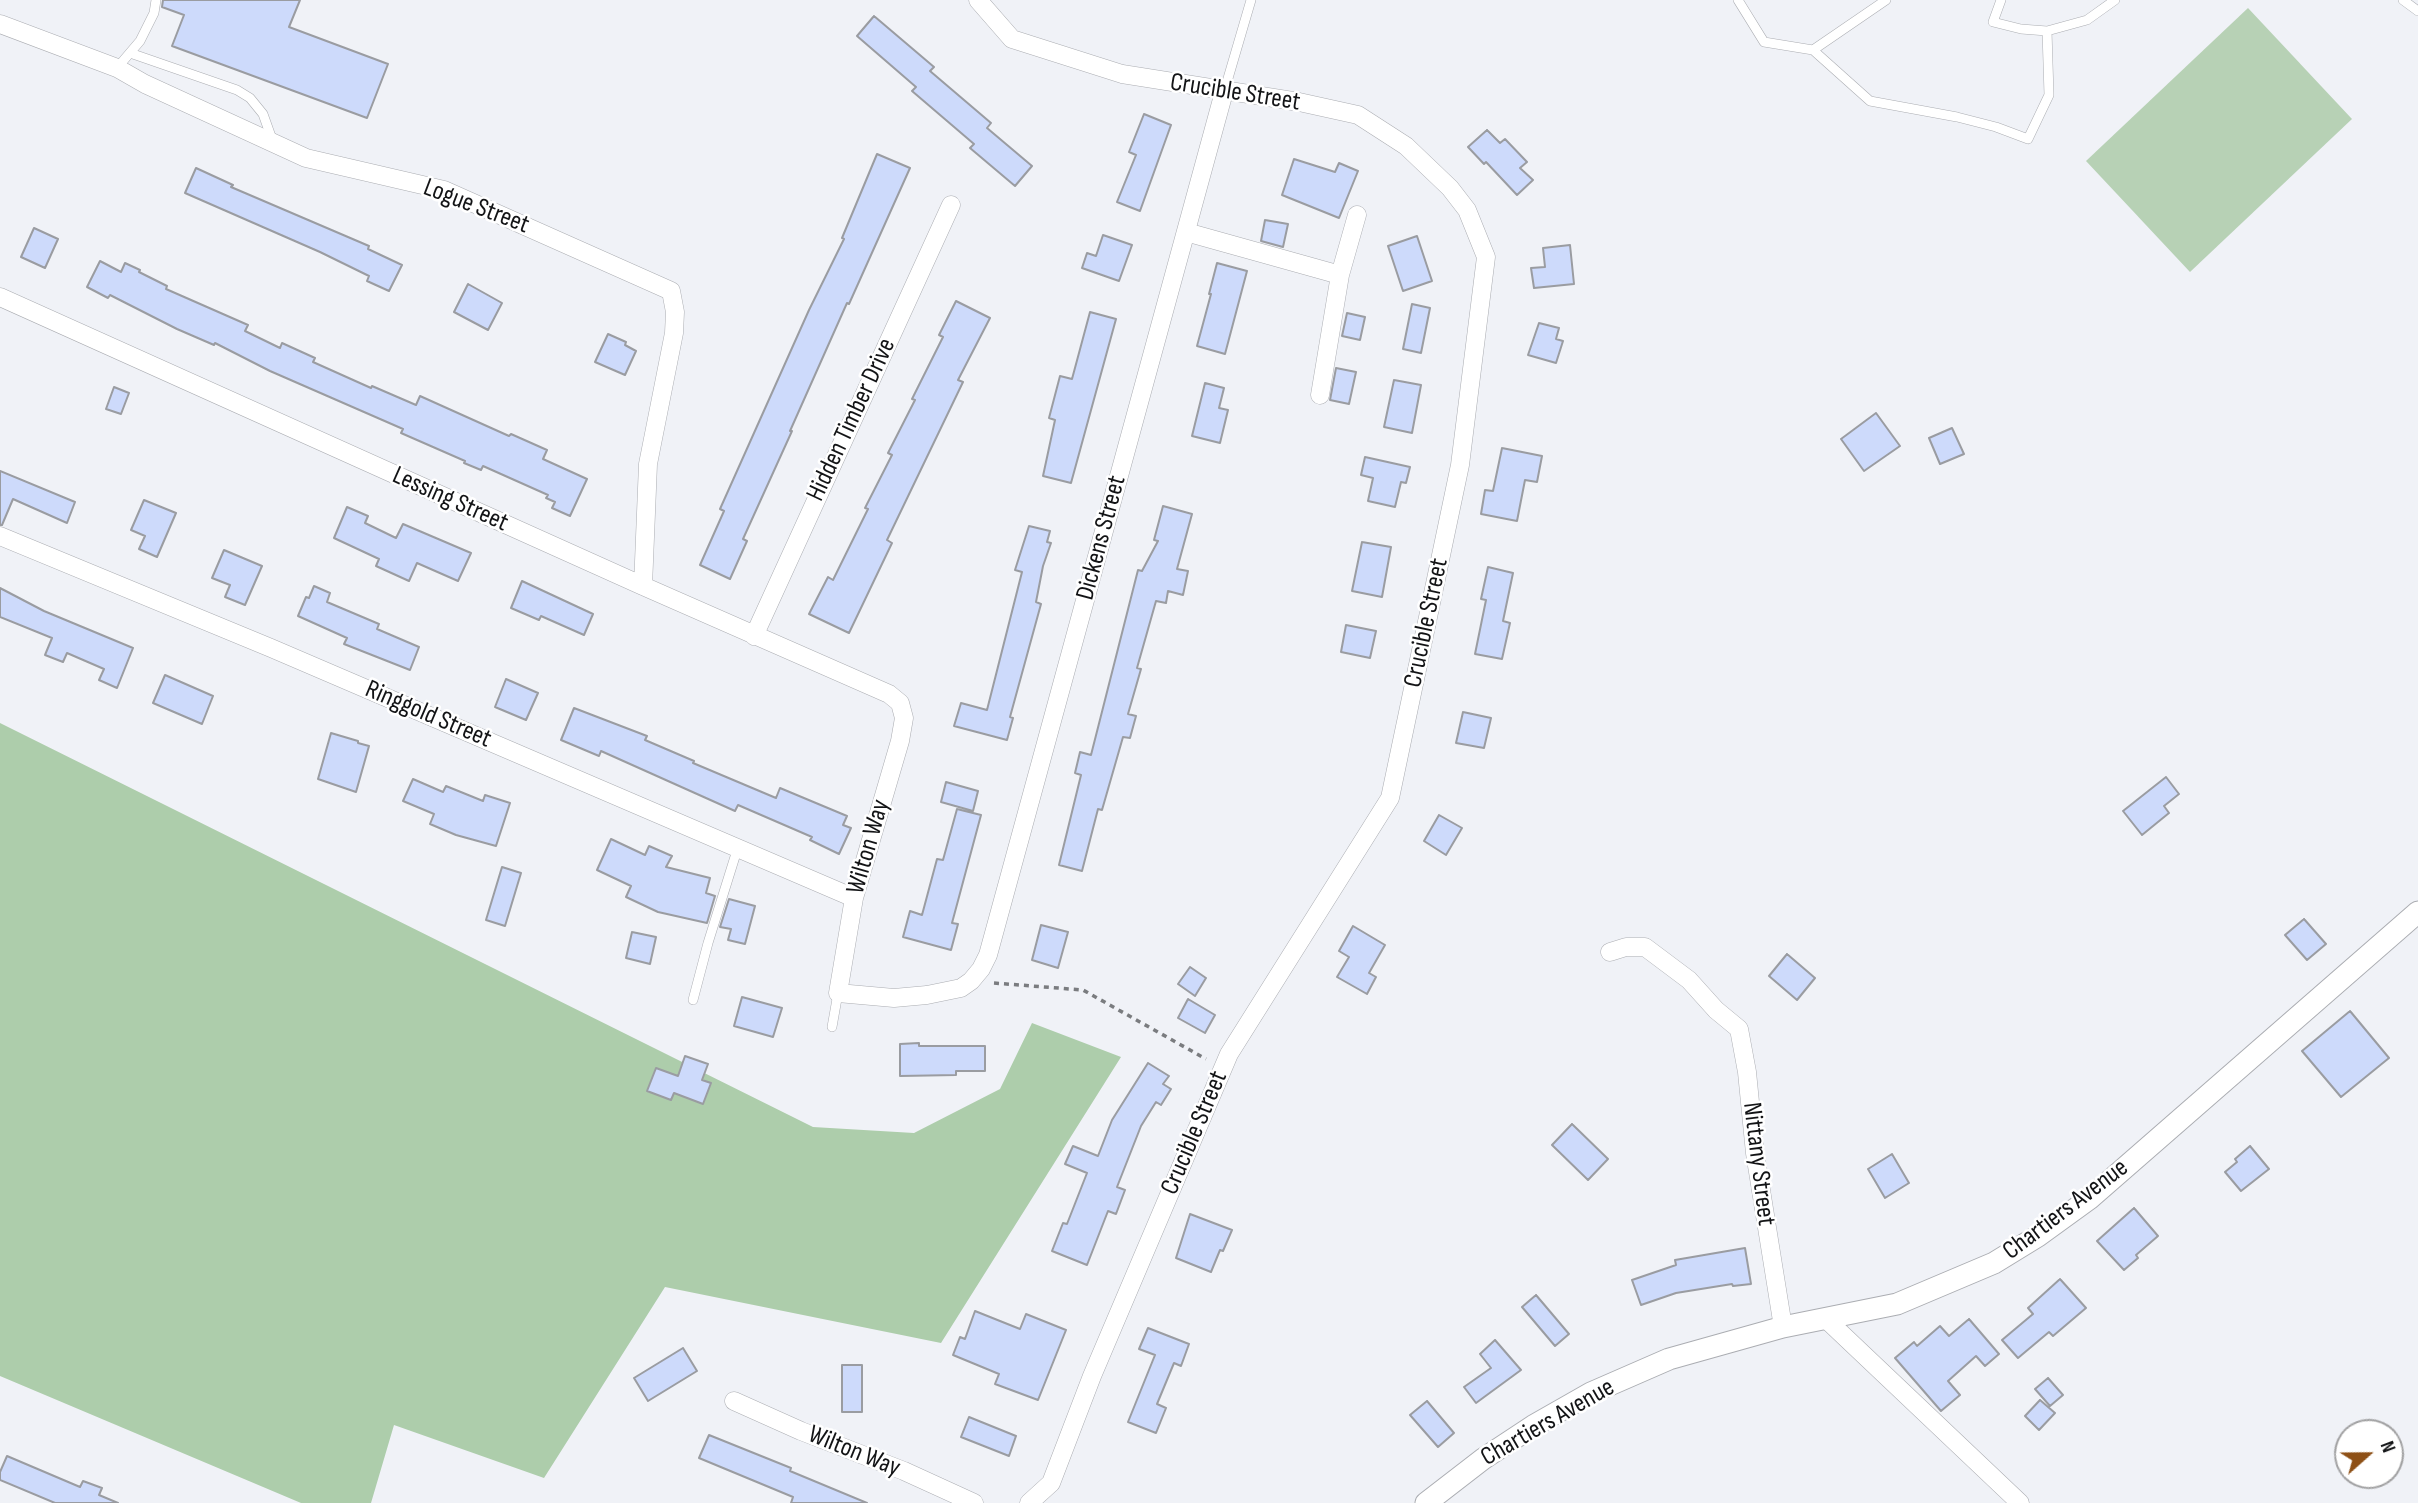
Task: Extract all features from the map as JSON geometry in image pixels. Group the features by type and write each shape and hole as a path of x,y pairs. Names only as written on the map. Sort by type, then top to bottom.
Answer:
{"street":[{"name":"Crucible Street","path":"978,0 1012,39 1122,74 1358,115 1406,146 1450,188 1468,210 1486,257 1460,466 1390,798 1229,1054 1092,1376 1051,1483 1029,1503"},
{"name":"Logue Street","path":"0,24 117,68 145,84 306,158 444,190 671,291 675,312 674,333 648,464 643,586"},
{"name":"Dickens Street","path":"971,981 988,955 1224,92"},
{"name":"Hidden Timber Drive","path":"754,636 951,205"},
{"path":"1320,395 1340,275 1357,215"},
{"path":"1186,232 1340,275"},
{"name":"Lessing Street","path":"0,297 889,694 900,703"},
{"name":"Ringgold Street","path":"0,536 271,648 854,898"},
{"name":"Wilton Way","path":"838,993 854,898 900,741 904,718 900,703"},
{"name":"Chartiers Avenue","path":"1426,1503 1483,1459 1533,1426 1591,1393 1669,1359 1783,1327 1897,1304 1994,1263 2038,1236 2089,1199 2418,912"},
{"name":"Nittany Street","path":"1610,952 1626,947 1646,947 1689,980 1716,1010 1739,1029 1747,1072 1755,1153 1783,1327"},
{"path":"838,993 894,998 928,995 961,988 971,981"},
{"path":"1827,1320 2020,1503"},
{"name":"Wilton Way","path":"734,1401 974,1503"}],"lane":[{"path":"117,68 145,32 154,13 156,0"},
{"path":"1224,92 1251,0"},
{"path":"1738,0 1764,42 1813,50 1870,101 1957,117 2028,139 2049,95 2047,31"},
{"path":"1813,50 1886,0"},
{"path":"2001,0 1993,22 2021,29 2047,31 2087,20 2115,0"},
{"path":"2403,0 2418,11"},
{"path":"130,53 237,90 250,98 263,114 273,142"},
{"path":"693,1000 738,848"},
{"path":"832,1027 838,993"}],"path":[{"path":"971,981 1083,990 1223,1069"}],"green space":[{"path":"2248,8 2352,119 2190,272 2086,161"},
{"path":"0,723 813,1127 914,1133 1000,1089 1032,1023 1121,1057 941,1343 665,1287 544,1478 394,1425 371,1503 301,1503 0,1376"}],"building":[{"path":"163,0 300,0 289,27 388,64 367,118 172,46 184,15 162,7"},
{"path":"874,16 934,67 930,71 991,123 987,128 1032,166 1015,186 970,148 974,144 912,91 916,87 857,36"},
{"path":"1144,114 1171,125 1140,211 1117,202 1136,155 1129,152"},
{"path":"1487,130 1500,143 1505,139 1527,162 1520,168 1533,180 1517,195 1468,147"},
{"path":"877,154 910,168 790,431 743,539 747,541 730,579 700,565 724,511 720,509 809,310 844,239 842,238"},
{"path":"1294,159 1335,172 1339,163 1358,171 1339,218 1282,195"},
{"path":"196,168 233,185 231,187 369,246 368,249 402,265 389,291 367,281 369,276 320,252 185,193"},
{"path":"1265,220 1288,224 1283,247 1261,241"},
{"path":"34,228 58,239 45,268 21,257"},
{"path":"1103,235 1132,245 1119,281 1082,268 1087,253 1096,256"},
{"path":"1417,236 1432,281 1403,291 1388,246"},
{"path":"1570,245 1574,284 1534,288 1531,268 1545,267 1543,248"},
{"path":"100,261 121,272 125,263 140,270 139,272 167,286 166,289 248,325 245,331 280,348 282,343 315,358 313,362 371,388 372,386 416,405 420,396 547,450 543,459 587,479 570,516 552,508 555,502 546,498 548,495 483,466 481,470 464,463 465,461 401,433 403,429 270,371 215,343 214,345 177,329 110,295 108,298 87,287"},
{"path":"1217,263 1247,271 1225,354 1197,346"},
{"path":"468,284 502,303 488,330 454,312"},
{"path":"956,301 990,318 958,380 963,382 887,540 892,543 849,633 809,614 828,577 833,580 868,509 865,508 892,455 888,453 915,400 912,399 943,337 939,335"},
{"path":"1412,304 1430,308 1421,353 1403,349"},
{"path":"1090,312 1116,319 1071,483 1043,476 1055,420 1049,418 1060,376 1072,379"},
{"path":"1347,313 1365,317 1360,340 1342,336"},
{"path":"1539,323 1559,328 1556,339 1563,341 1556,363 1528,355"},
{"path":"608,334 626,342 625,345 636,351 625,375 595,362"},
{"path":"1336,368 1356,372 1349,404 1330,400"},
{"path":"1394,380 1421,385 1412,433 1384,427"},
{"path":"1205,383 1224,388 1219,408 1228,410 1220,443 1192,436"},
{"path":"114,387 129,393 121,414 106,409"},
{"path":"1876,413 1900,446 1864,471 1841,439"},
{"path":"1952,428 1964,454 1940,464 1929,438"},
{"path":"1502,448 1542,456 1537,482 1525,480 1517,521 1481,514 1485,490 1493,491"},
{"path":"1365,457 1410,467 1406,483 1401,482 1395,507 1368,501 1373,478 1361,475"},
{"path":"0,471 75,502 67,523 13,499 0,525"},
{"path":"144,500 176,513 157,557 139,549 145,536 131,530"},
{"path":"1163,506 1192,514 1177,569 1188,571 1183,595 1168,591 1166,603 1156,601 1137,668 1141,669 1128,714 1136,716 1130,738 1123,737 1102,810 1098,809 1082,871 1059,865 1081,775 1075,773 1080,752 1091,755 1138,570 1142,571 1158,541 1154,540"},
{"path":"347,507 368,516 365,523 396,538 403,524 471,553 458,581 417,563 409,581 376,566 379,559 334,538"},
{"path":"1029,526 1050,531 1047,542 1051,543 1036,602 1041,604 1010,717 1013,718 1007,740 954,726 961,703 987,710 1022,572 1015,570"},
{"path":"1362,542 1391,547 1382,597 1352,591"},
{"path":"224,550 262,566 245,605 225,597 230,585 212,578"},
{"path":"1488,567 1513,573 1503,621 1510,623 1502,659 1475,654 1486,600 1481,599"},
{"path":"522,581 593,614 584,635 541,616 539,620 511,608"},
{"path":"314,586 330,593 327,602 379,624 377,629 419,647 410,670 344,644 347,638 298,616"},
{"path":"0,588 44,611 133,648 117,688 99,680 104,669 67,653 63,662 45,655 52,638 0,617"},
{"path":"1346,625 1376,631 1370,658 1341,652"},
{"path":"165,675 213,696 202,724 153,703"},
{"path":"506,679 538,693 526,720 495,707"},
{"path":"574,708 647,736 645,740 776,798 780,788 847,816 843,825 851,828 839,854 810,840 812,837 738,805 735,811 601,751 599,756 561,740"},
{"path":"1463,712 1491,718 1484,748 1456,743"},
{"path":"331,733 369,746 356,792 318,779"},
{"path":"2166,777 2179,794 2164,806 2169,813 2142,835 2123,811"},
{"path":"413,779 443,792 446,786 483,801 485,795 510,803 496,846 456,835 430,824 434,814 403,801"},
{"path":"946,782 978,791 973,811 941,802"},
{"path":"957,809 981,815 952,923 958,924 951,950 903,937 910,911 922,915 937,859 943,860"},
{"path":"1439,815 1462,828 1446,855 1424,841"},
{"path":"611,839 645,855 649,846 672,856 666,867 710,878 706,893 715,896 707,923 658,912 626,897 631,886 597,870"},
{"path":"502,867 521,873 505,926 486,920"},
{"path":"729,899 755,906 745,944 728,940 731,929 720,927"},
{"path":"2304,919 2326,944 2307,960 2285,935"},
{"path":"1041,925 1068,932 1058,968 1032,960"},
{"path":"1353,926 1385,945 1369,973 1376,977 1367,994 1337,977 1349,957 1339,951"},
{"path":"632,932 656,937 650,964 626,958"},
{"path":"1787,954 1815,978 1797,1000 1769,976"},
{"path":"1190,967 1206,978 1195,996 1178,984"},
{"path":"742,997 782,1008 773,1037 734,1026"},
{"path":"1188,999 1215,1015 1205,1033 1178,1018"},
{"path":"2350,1011 2389,1058 2341,1097 2302,1051"},
{"path":"919,1043 919,1046 985,1046 985,1071 956,1071 956,1075 900,1076 900,1044"},
{"path":"685,1056 708,1064 702,1080 711,1083 703,1104 674,1093 671,1100 647,1091 656,1068 678,1076"},
{"path":"1148,1063 1169,1076 1163,1084 1171,1089 1161,1105 1156,1102 1141,1126 1117,1187 1125,1190 1116,1214 1108,1211 1087,1265 1052,1251 1063,1223 1067,1224 1087,1173 1065,1164 1073,1146 1098,1156 1112,1120"},
{"path":"1572,1124 1608,1159 1588,1180 1552,1145"},
{"path":"2250,1146 2269,1169 2241,1191 2225,1172"},
{"path":"1892,1154 1909,1183 1885,1198 1868,1169"},
{"path":"2134,1208 2158,1236 2136,1255 2138,1258 2124,1270 2097,1241"},
{"path":"1190,1214 1232,1230 1211,1272 1176,1258"},
{"path":"1745,1248 1751,1284 1732,1284 1676,1293 1641,1305 1632,1280 1676,1265 1675,1260"},
{"path":"2060,1279 2086,1308 2053,1336 2049,1332 2018,1358 2002,1340 2033,1314 2028,1308"},
{"path":"1536,1295 1569,1334 1555,1346 1522,1307"},
{"path":"975,1311 1020,1329 1026,1314 1066,1330 1038,1400 995,1384 999,1374 953,1355 960,1337 965,1339"},
{"path":"1969,1319 1999,1354 1985,1366 1976,1356 1948,1381 1960,1395 1941,1411 1895,1358 1914,1342 1917,1346 1940,1326 1949,1336"},
{"path":"1148,1328 1189,1344 1181,1366 1174,1363 1157,1404 1166,1408 1156,1433 1128,1422 1155,1355 1139,1349"},
{"path":"1495,1340 1521,1370 1476,1403 1464,1387 1491,1368 1480,1354"},
{"path":"683,1348 697,1371 648,1401 634,1378"},
{"path":"842,1365 862,1365 862,1412 842,1412"},
{"path":"2048,1378 2063,1395 2050,1406 2035,1389"},
{"path":"2040,1400 2055,1413 2039,1430 2025,1416"},
{"path":"1427,1401 1454,1433 1438,1447 1410,1415"},
{"path":"969,1417 1016,1436 1009,1456 961,1437"},
{"path":"709,1435 791,1468 790,1471 867,1503 791,1503 793,1497 699,1458"},
{"path":"7,1456 80,1487 83,1481 102,1488 99,1495 118,1503 55,1503 0,1480 0,1472"}]}
